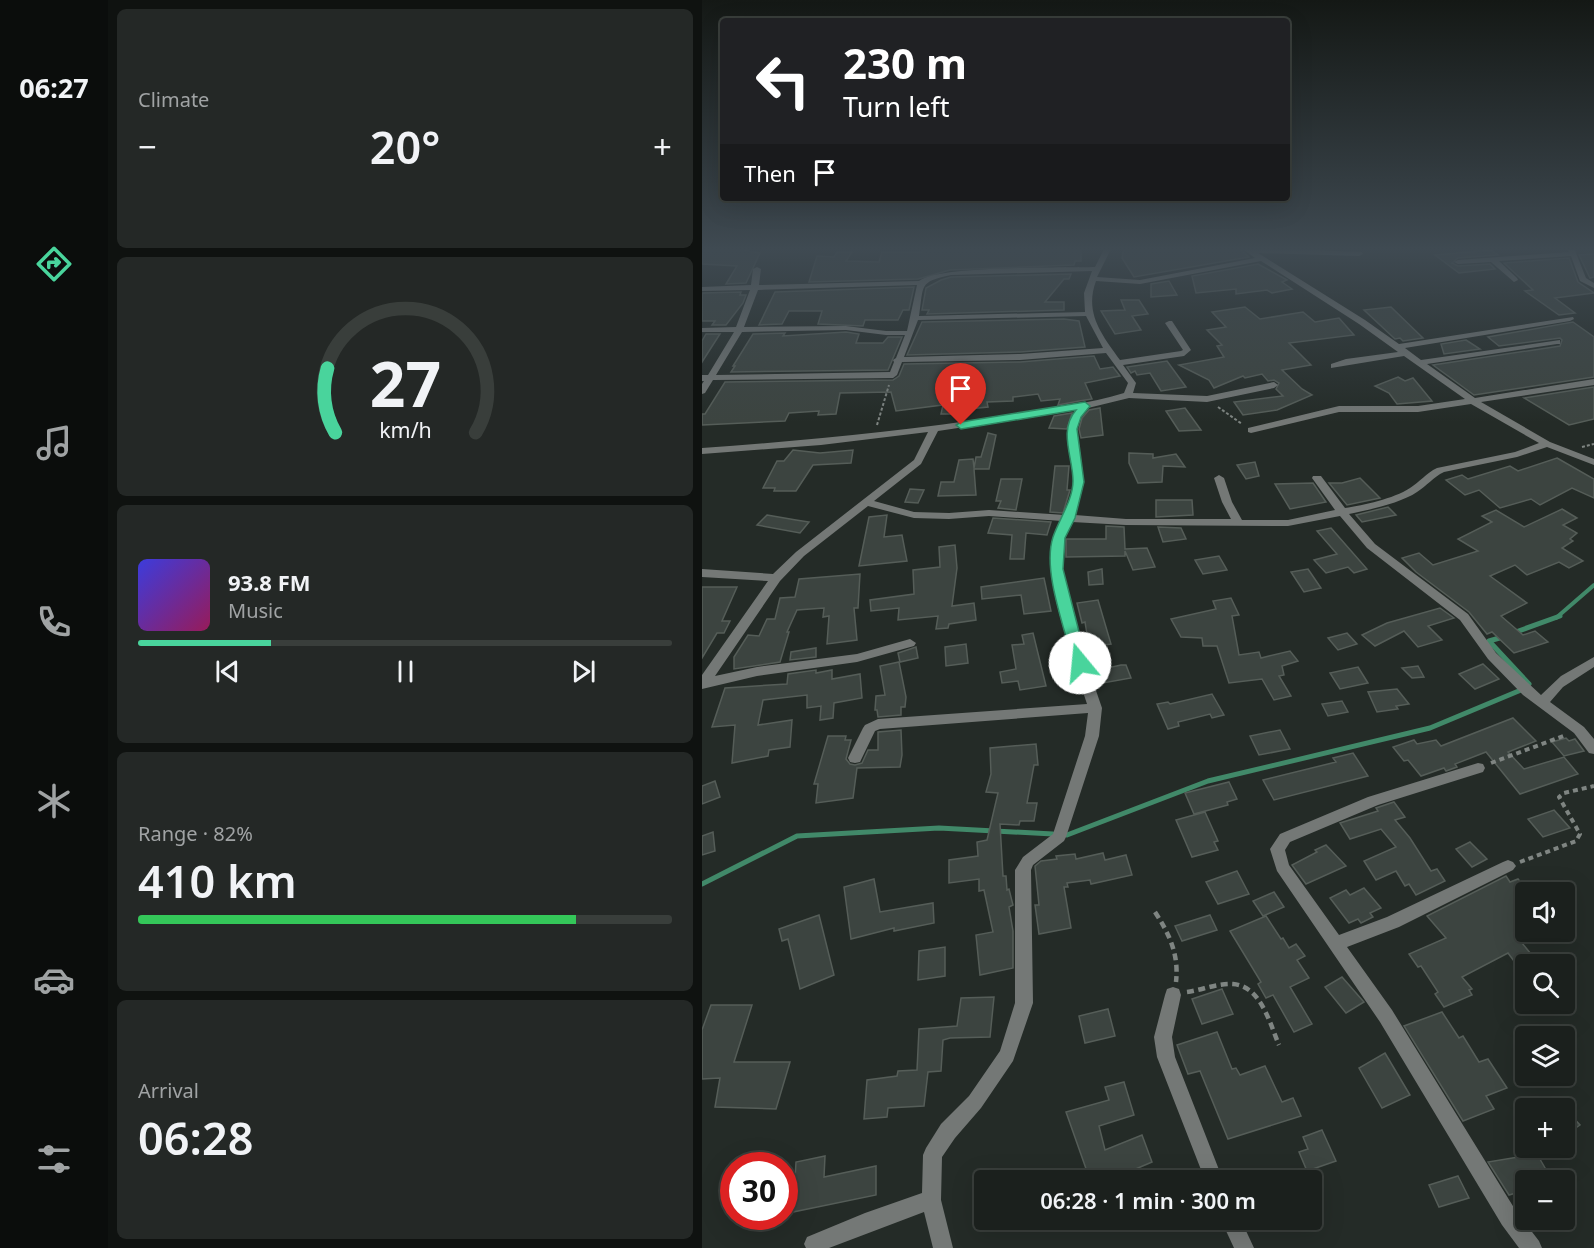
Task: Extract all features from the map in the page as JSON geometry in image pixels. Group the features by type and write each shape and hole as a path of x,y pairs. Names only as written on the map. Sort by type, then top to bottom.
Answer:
{"street":[{"path":"702,391 706,378 740,330 750,305"},
{"path":"706,378 892,375 915,318 917,305"},
{"path":"1087,305 1088,314 1132,383 1128,395"},
{"path":"1336,305 1475,402 1547,444 1594,462"},
{"path":"915,318 1088,314"},
{"path":"1334,366 1402,350 1570,319"},
{"path":"1118,363 1184,353 1187,350 1169,323"},
{"path":"702,330 846,328 886,333 909,333"},
{"path":"1419,363 1557,342"},
{"path":"897,360 1020,357 1109,350"},
{"path":"1251,430 1340,410 1407,410 1475,402 1594,382"},
{"path":"702,451 877,436 1085,406 1128,395 1207,399 1274,385"},
{"path":"943,1248 931,1200 933,1155 948,1131 975,1102 1007,1055 1024,1003 1023,870 1028,861 1059,837 1089,746 1095,708 1074,644 1057,569 1059,538 1069,518 1079,482 1072,429 1076,417 1085,406"},
{"path":"702,684 776,578 800,554 918,462 935,428"},
{"path":"865,502 914,515 949,516 999,513 1126,522 1288,523 1373,506 1413,491 1432,474 1441,470 1517,454 1547,444"},
{"path":"1219,478 1227,502 1239,524"},
{"path":"1317,478 1371,546 1464,617 1492,656 1528,692 1579,730 1594,749"},
{"path":"702,573 776,578"},
{"path":"702,684 762,670 857,659 889,652 910,642"},
{"path":"1543,702 1549,692 1562,681 1594,661"},
{"path":"855,758 870,728 878,724 1095,708"},
{"path":"1478,768 1373,801 1285,838 1277,849 1282,867 1393,1026 1509,1218 1532,1248"},
{"path":"1337,943 1393,922 1508,866"},
{"path":"1173,995 1163,1036 1166,1057 1210,1170"},
{"path":"814,1244 931,1200"},
{"path":"1236,1230 1244,1248"}],"path":[{"path":"877,436 877,418 892,375"},
{"path":"1207,399 1251,430"},
{"path":"1478,768 1579,730"},
{"path":"1508,866 1576,841 1580,834 1564,810 1559,797 1564,793 1594,786"},
{"path":"1155,912 1176,948 1179,968 1173,995 1234,984 1250,989 1258,1000 1279,1045"}],"building":[{"path":"702,305 741,305 726,325 712,325 715,321 702,321"},
{"path":"769,305 910,305 909,310 903,310 898,320 865,320 863,326 818,324 822,311 789,311 782,324 759,325"},
{"path":"923,305 1064,305 1064,310 927,314 929,310 922,310"},
{"path":"1123,305 1142,305 1148,314 1132,316 1141,330 1115,334 1101,311 1125,310"},
{"path":"1545,305 1565,305 1575,313 1559,315"},
{"path":"1245,307 1260,319 1303,312 1315,322 1339,318 1354,335 1289,343 1311,365 1282,370 1312,395 1277,410 1243,415 1234,402 1283,396 1276,389 1279,383 1274,380 1268,381 1262,374 1245,378 1243,376 1214,388 1209,380 1179,365 1224,357 1217,346 1222,345 1207,330 1226,327 1212,312"},
{"path":"1391,307 1423,338 1403,341 1400,338 1395,339 1364,310"},
{"path":"1064,319 1079,321 1085,347 1020,352 907,355 922,322"},
{"path":"1573,322 1594,337 1594,377 1474,395 1433,365 1560,346 1562,340 1560,338 1499,346 1488,337"},
{"path":"846,332 859,334 856,343 883,343 888,337 902,337 888,370 731,372 753,334 785,333 783,336"},
{"path":"706,334 720,334 702,362 702,341"},
{"path":"1466,340 1480,349 1444,354 1441,344"},
{"path":"1094,356 1100,369 1113,367 1120,376 1085,383 1092,399 1058,405 1060,399 1041,401 1038,394 1013,397 1013,401 987,402 988,407 958,410 957,414 941,414 943,405 896,411 891,392 840,393 836,414 818,415 819,411 789,413 785,421 702,425 702,414 705,414 725,382 893,380 899,376 904,364 1020,362"},
{"path":"1167,361 1186,387 1161,391 1150,373 1137,375 1135,371 1131,373 1127,367"},
{"path":"1398,377 1405,381 1413,378 1432,401 1397,404 1389,393 1375,386"},
{"path":"1594,387 1594,419 1569,425 1524,398"},
{"path":"1100,408 1103,435 1081,438 1079,429 1082,418 1089,410"},
{"path":"1185,408 1201,430 1179,431 1166,411"},
{"path":"1072,413 1067,429 1049,428 1054,416"},
{"path":"988,433 996,435 989,469 974,469 976,495 938,496 941,482 954,482 959,460 973,459 974,468 976,457 981,457"},
{"path":"793,450 820,453 853,450 851,463 813,465 796,491 774,491 775,488 763,488 777,461 784,461"},
{"path":"1129,453 1153,454 1153,458 1176,454 1185,467 1163,466 1162,482 1138,483 1129,463"},
{"path":"1557,458 1594,479 1594,498 1572,488 1540,505 1531,499 1500,508 1479,490 1465,495 1446,480 1462,475 1468,479 1510,466 1518,471"},
{"path":"1255,462 1259,476 1246,479 1237,465"},
{"path":"1055,466 1069,466 1067,490 1070,490 1063,513 1050,512"},
{"path":"1360,478 1380,498 1347,505 1329,483 1342,483"},
{"path":"1001,479 1022,479 1016,510 998,508 1001,501 996,501"},
{"path":"1313,483 1326,502 1290,509 1275,484"},
{"path":"910,489 924,490 918,503 905,502"},
{"path":"1156,500 1192,500 1193,515 1156,517"},
{"path":"1388,507 1396,515 1362,522 1356,515"},
{"path":"1562,509 1577,518 1563,525 1577,533 1570,539 1573,541 1562,548 1583,561 1569,568 1559,562 1527,575 1515,565 1490,576 1527,603 1501,616 1523,635 1535,631 1548,642 1514,653 1492,632 1487,634 1469,612 1416,572 1402,558 1419,553 1433,565 1478,551 1458,539 1492,522 1482,516 1496,510 1524,527"},
{"path":"767,515 809,522 800,533 757,525"},
{"path":"887,515 884,537 902,535 907,561 859,566 869,517"},
{"path":"993,518 1051,522 1047,535 1026,533 1024,559 1010,559 1012,535 988,533"},
{"path":"1106,526 1124,527 1125,549 1147,548 1155,567 1133,570 1125,551 1125,556 1066,557 1066,539 1106,539"},
{"path":"1158,527 1181,528 1186,539 1163,542"},
{"path":"1331,528 1367,569 1354,573 1348,567 1326,573 1314,560 1337,554 1317,531"},
{"path":"955,545 957,568 952,606 974,603 976,620 949,624 948,628 936,629 938,616 898,620 899,608 871,611 870,600 914,594 913,570 940,567 939,547"},
{"path":"1219,556 1227,570 1203,574 1195,560"},
{"path":"1102,569 1103,584 1089,585 1088,572"},
{"path":"1308,569 1321,588 1304,592 1291,572"},
{"path":"860,574 858,608 854,608 857,640 827,644 829,616 823,617 824,608 797,610 787,632 789,632 780,662 734,669 734,657 748,635 759,636 767,619 775,619 780,598 795,597 799,579"},
{"path":"1044,578 1051,611 1024,614 1021,595 982,599 981,587"},
{"path":"702,587 737,587 722,621 730,621 724,633 717,633 702,658"},
{"path":"1231,598 1239,615 1232,616 1239,655 1259,652 1261,658 1290,651 1298,661 1282,666 1284,675 1279,676 1291,696 1274,700 1262,679 1229,683 1217,646 1203,646 1202,638 1181,637 1171,619 1216,609 1213,601"},
{"path":"1098,600 1111,644 1089,647 1085,622 1082,623 1077,603"},
{"path":"1440,608 1454,618 1428,626 1442,640 1418,647 1404,631 1375,646 1362,635 1387,623"},
{"path":"1033,633 1046,686 1020,690 1018,681 1002,683 1000,672 1016,669 1012,645 1024,644 1022,635"},
{"path":"1347,633 1357,644 1338,650 1328,638"},
{"path":"966,644 968,663 946,666 945,647"},
{"path":"916,647 918,658 900,662 898,653"},
{"path":"816,648 816,657 790,660 791,652"},
{"path":"899,662 906,697 905,707 901,707 901,715 878,717 877,710 875,710 876,696 885,695 880,666"},
{"path":"1483,664 1499,679 1475,689 1459,674"},
{"path":"1126,665 1131,678 1103,683 1098,670"},
{"path":"1418,666 1424,677 1412,678 1402,668"},
{"path":"1358,667 1368,683 1340,689 1330,673"},
{"path":"816,670 816,673 832,670 832,679 860,674 862,698 834,703 833,718 820,720 821,706 807,708 807,695 763,700 758,725 792,720 790,747 769,750 768,756 732,763 735,725 712,727 725,688 787,684 788,674"},
{"path":"1397,689 1409,704 1396,706 1398,709 1377,712 1368,692"},
{"path":"1212,694 1224,715 1212,718 1210,714 1178,722 1179,726 1168,729 1157,704 1168,702 1170,704"},
{"path":"1342,701 1348,712 1328,716 1322,704"},
{"path":"1513,718 1536,741 1508,752 1524,769 1564,757 1578,774 1520,794 1486,752 1455,764 1457,767 1446,771 1444,768 1421,776 1408,760 1404,761 1393,747 1414,740 1417,744 1436,740 1441,746"},
{"path":"901,730 900,767 857,768 853,798 816,803 818,784 814,784 828,736 846,736 845,740 851,740 846,759 850,764 855,765 862,763 868,750 878,750 878,732"},
{"path":"1280,730 1290,749 1259,755 1250,736"},
{"path":"1566,738 1569,741 1575,739 1584,751 1564,756 1552,742"},
{"path":"1036,744 1038,765 1034,765 1027,803 1037,803 1034,821 1020,821 1019,825 1000,824 1003,876 1006,876 1007,890 1009,889 1013,905 1009,907 1013,931 1013,968 980,975 976,935 993,932 984,890 979,891 979,879 949,883 949,860 978,856 977,842 987,840 998,793 986,792 991,774 990,748"},
{"path":"1353,753 1368,776 1274,800 1263,780 1336,762 1333,758"},
{"path":"715,781 720,797 702,804 702,786"},
{"path":"1229,782 1237,799 1227,802 1228,805 1194,814 1185,793"},
{"path":"1394,802 1405,817 1395,820 1410,838 1431,871 1437,869 1445,881 1416,895 1409,884 1405,886 1396,871 1376,880 1364,861 1396,847 1381,829 1350,839 1340,823 1378,811 1376,808"},
{"path":"1554,810 1570,828 1543,837 1528,819"},
{"path":"1205,812 1218,841 1214,842 1218,850 1192,857 1176,820"},
{"path":"713,832 715,851 702,855 702,836"},
{"path":"1470,842 1487,859 1472,867 1456,849"},
{"path":"1326,845 1346,866 1306,884 1292,865"},
{"path":"1103,853 1105,860 1126,855 1132,875 1091,884 1090,880 1067,883 1068,887 1064,887 1071,928 1039,934 1035,905 1039,905 1035,866 1041,861 1057,859 1056,856 1075,854 1076,859"},
{"path":"1237,871 1249,894 1218,904 1206,882"},
{"path":"1506,876 1510,882 1518,879 1520,882 1515,882 1515,942 1525,942 1522,943 1531,954 1515,954 1514,961 1508,953 1462,977 1472,989 1469,990 1472,995 1444,1007 1435,994 1438,992 1421,966 1418,967 1409,954 1446,938 1427,916"},
{"path":"874,879 880,912 933,903 934,923 894,931 894,928 851,939 844,887"},
{"path":"1364,888 1381,908 1370,913 1373,917 1361,923 1358,919 1349,923 1330,898 1346,890 1350,895"},
{"path":"1274,892 1284,907 1263,916 1253,901"},
{"path":"819,915 834,975 800,989 788,939 782,941 779,929"},
{"path":"1210,915 1217,930 1182,941 1175,926"},
{"path":"1266,916 1289,948 1296,944 1305,956 1297,960 1309,978 1290,987 1312,1024 1294,1032 1273,995 1266,998 1258,984 1261,982 1230,931"},
{"path":"945,947 945,976 918,980 919,951"},
{"path":"1342,977 1364,1002 1346,1013 1325,987"},
{"path":"1222,989 1233,1014 1202,1024 1192,999"},
{"path":"994,997 990,1037 943,1040 941,1071 928,1072 924,1106 888,1108 887,1117 864,1119 867,1080 897,1076 898,1071 917,1070 919,1029 957,1026 961,998"},
{"path":"711,1005 752,1005 734,1062 790,1062 776,1109 715,1107 720,1078 702,1079 702,1030"},
{"path":"1108,1009 1115,1036 1085,1043 1079,1016"},
{"path":"1442,1012 1459,1038 1463,1036 1479,1062 1488,1059 1507,1088 1486,1096 1494,1109 1463,1121 1404,1026"},
{"path":"1217,1032 1232,1069 1236,1068 1240,1075 1265,1066 1282,1102 1293,1098 1301,1116 1228,1139 1200,1071 1188,1074 1177,1045"},
{"path":"1385,1053 1410,1095 1382,1108 1359,1068"},
{"path":"1124,1082 1134,1115 1099,1126 1105,1150 1142,1135 1152,1162 1133,1170 1086,1170 1066,1112 1109,1100 1105,1087"},
{"path":"1322,1130 1336,1161 1307,1170 1299,1152 1308,1149 1303,1137"},
{"path":"825,1156 824,1177 876,1166 876,1195 798,1211 798,1162"},
{"path":"1515,1158 1539,1158 1546,1170 1515,1170 1515,1193 1509,1195 1488,1162"},
{"path":"1458,1176 1469,1198 1439,1207 1429,1185"}],"waterway":[{"path":"1557,617 1594,585"},
{"path":"1513,633 1557,617"},
{"path":"1503,637 1489,641 1529,684"},
{"path":"1067,835 1208,781 1430,728 1521,690"},
{"path":"702,884 797,836 939,828 1053,834"}],"route":[{"path":"961,425 1085,406 1076,417 1072,429 1074,458 1079,482 1069,518 1059,538 1057,569 1080,663"}]}
